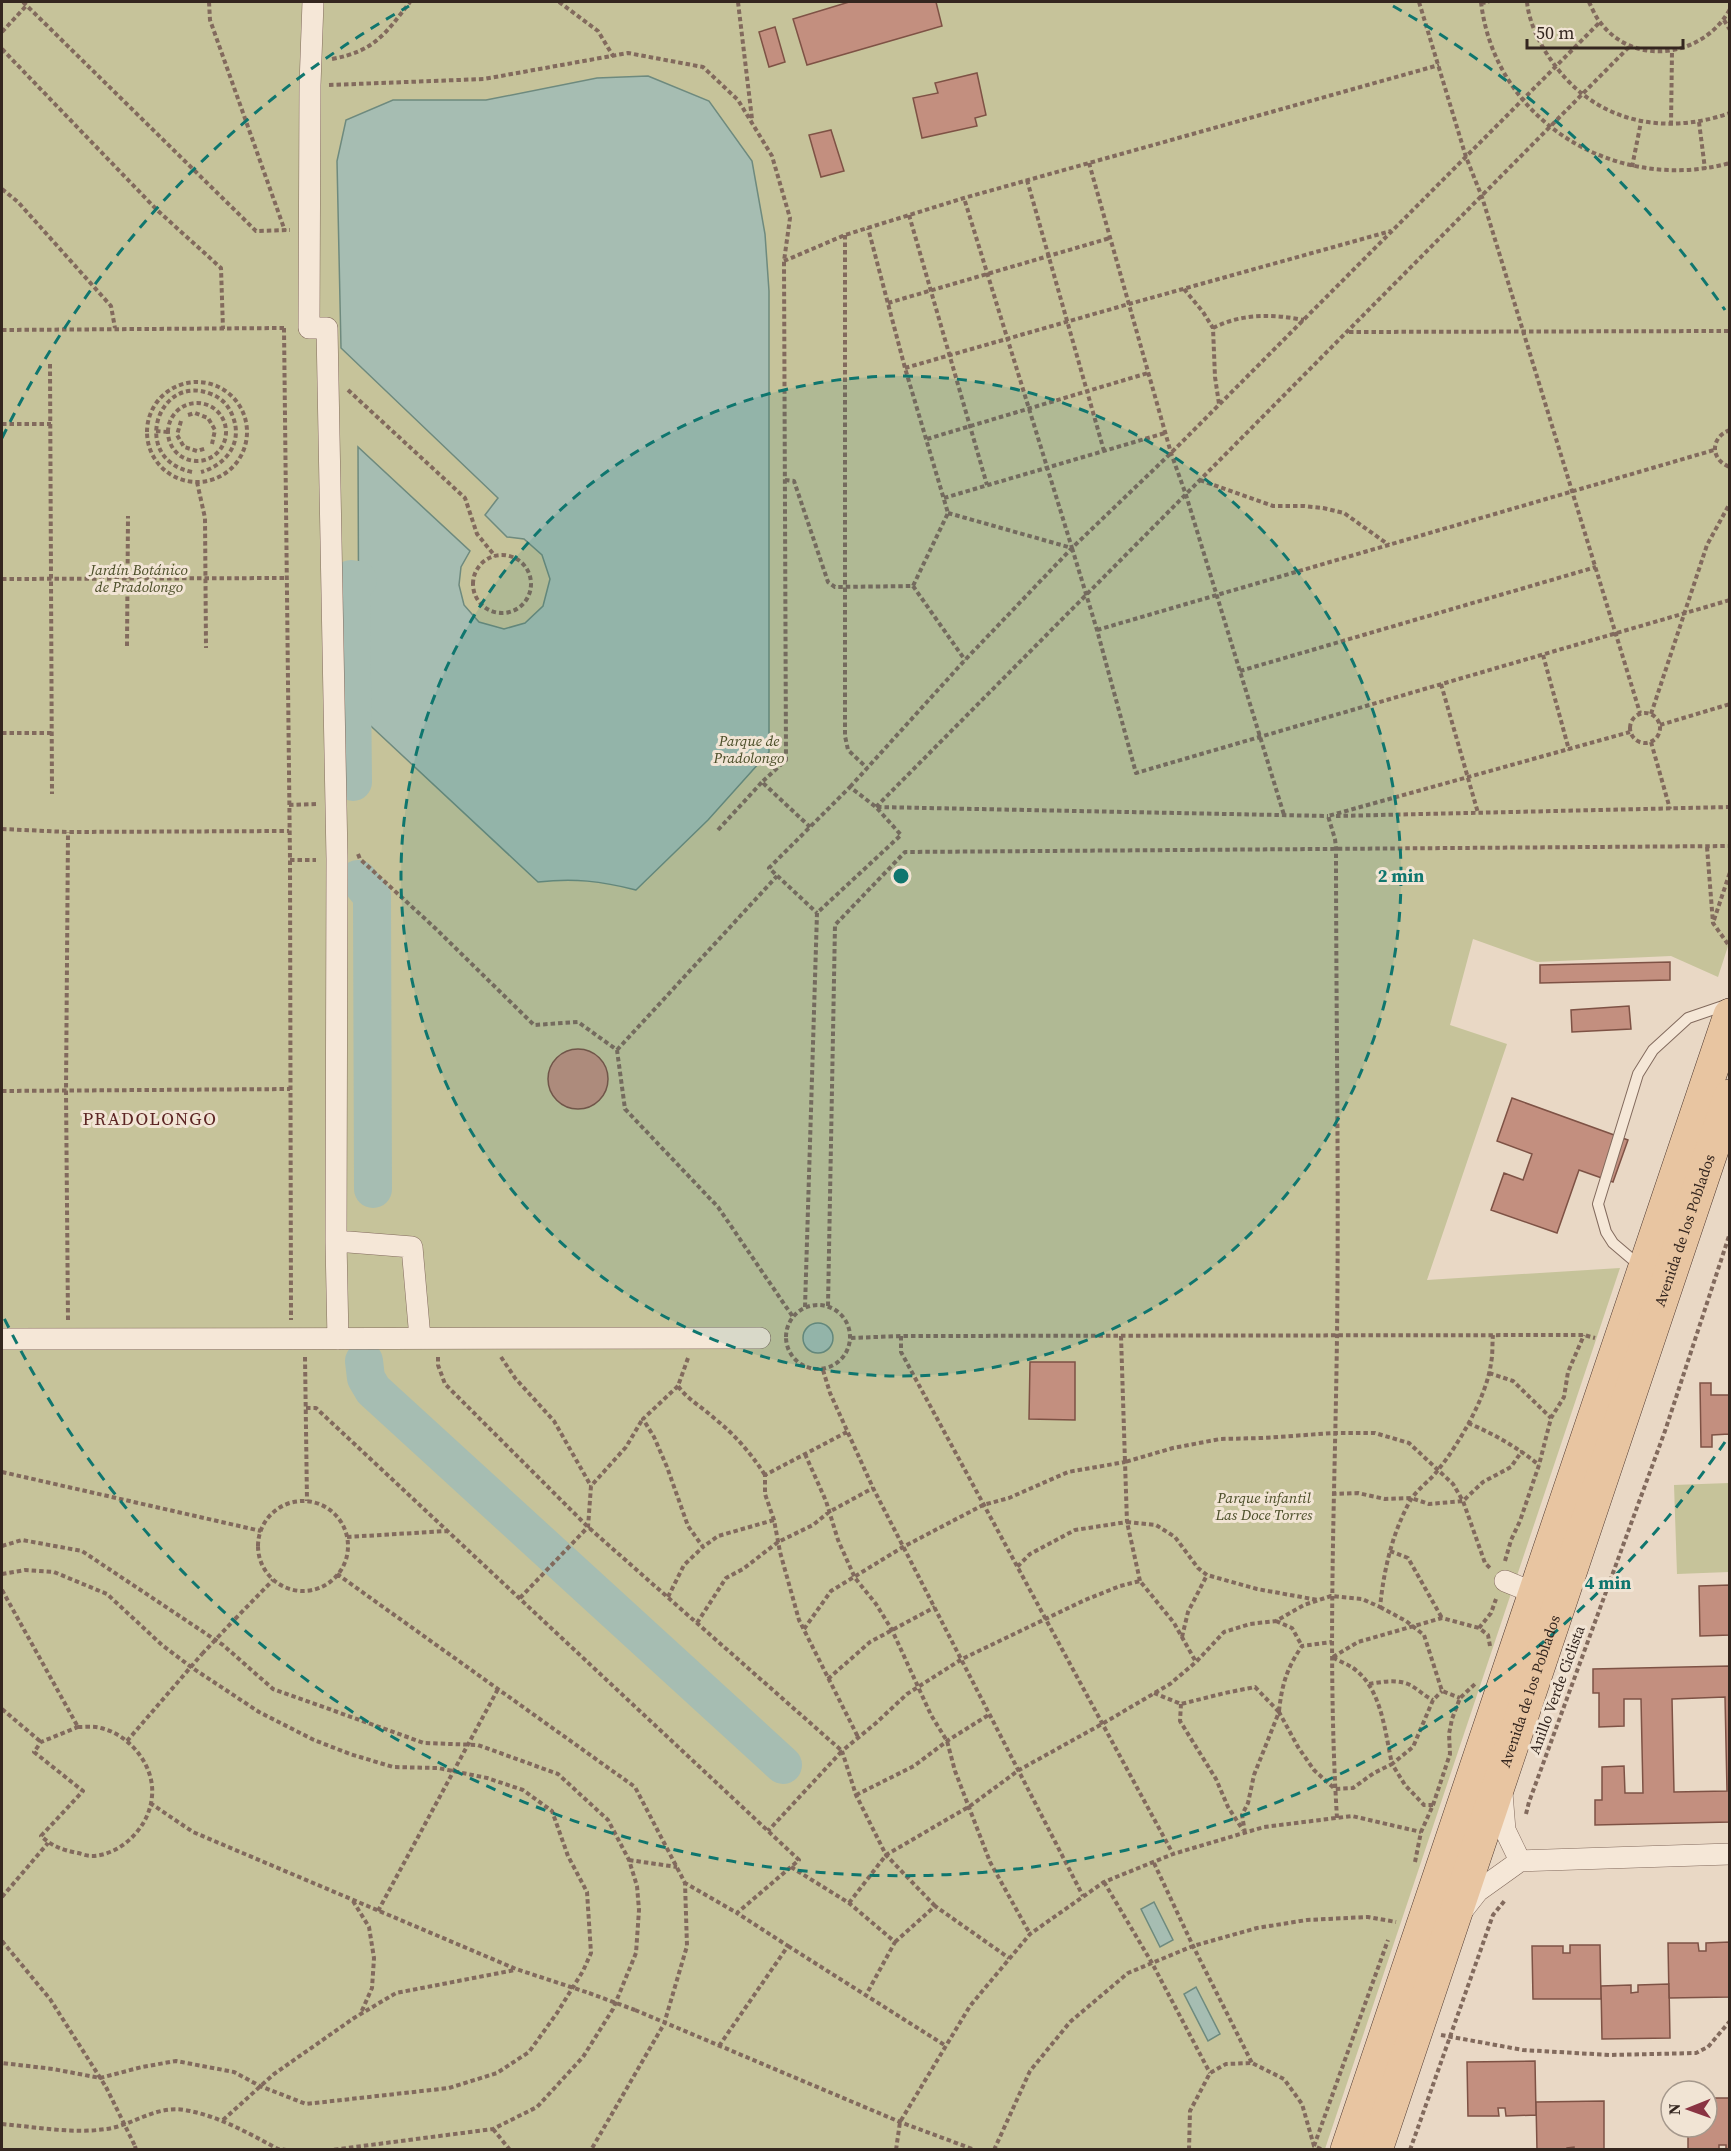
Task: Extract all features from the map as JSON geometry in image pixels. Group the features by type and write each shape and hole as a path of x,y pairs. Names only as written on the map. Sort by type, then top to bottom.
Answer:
{"main road":[{"name":"Avenida de los Poblados","path":"1347,2150 1462,1851 1534,1593 1730,1015"},
{"name":"Avenida de los Poblados","path":"1376,2150 1453,1922 1462,1851 1506,1765 1730,1096"}],"street":[{"path":"313,2 310,85 309,328 327,328 335,804 347,855 336,1241 338,1339"},
{"path":"336,1241 412,1247 429,1338"},
{"path":"2,1339 760,1338"},
{"path":"1504,1581 1534,1593"},
{"path":"1506,1765 1502,1794 1505,1830 1516,1853"},
{"path":"1462,1851 1730,1854"},
{"path":"1453,1922 1478,1891 1516,1853"}],"lane":[{"path":"1644,1270 1613,1243 1606,1232 1598,1204 1638,1074 1653,1050 1688,1018 1711,1008 1730,1004"}],"path":[{"path":"209,2 210,20 285,231"},
{"path":"312,63 354,55 364,49 383,36 410,2"},
{"path":"559,2 598,31 613,56"},
{"path":"738,2 752,123"},
{"path":"1419,2 1466,157 1482,197 1640,713"},
{"path":"1489,2 1481,2 1493,48 1510,82 1534,112 1563,136 1596,155 1632,167 1670,171 1705,169 1730,163"},
{"path":"1527,2 1527,9 1541,45 1562,76 1582,94 1613,113 1641,122 1671,125 1699,122 1730,113"},
{"path":"1589,2 1600,22 1613,36 1629,46 1655,52 1681,50 1705,39 1724,20 1730,9"},
{"path":"2,32 25,3 256,231 309,230"},
{"path":"1724,20 1730,30"},
{"path":"817,913 769,868 850,787 965,660 1072,548 1171,453 1600,22"},
{"path":"876,807 1629,46"},
{"path":"2,49 157,210 221,268 223,329"},
{"path":"1671,125 1672,51"},
{"path":"310,85 484,79 628,53 703,67 738,100 772,156 790,218 784,261 786,760 717,830"},
{"path":"784,261 845,235 964,198 1439,65"},
{"path":"1632,167 1641,122"},
{"path":"1699,122 1705,169"},
{"path":"1089,163 1171,453 1186,495 1284,815"},
{"path":"1027,180 1104,451"},
{"path":"2,189 18,202 111,306 115,328"},
{"path":"964,198 1087,595 1136,773 1730,600"},
{"path":"909,215 987,485"},
{"path":"868,228 905,369 948,513 913,586"},
{"path":"905,369 1392,231"},
{"path":"845,235 845,736 848,750 867,768"},
{"path":"888,303 1110,238"},
{"path":"1184,289 1213,327 1215,377 1220,404"},
{"path":"1213,327 1229,320 1254,315 1283,316 1304,320"},
{"path":"2,330 284,328 290,860 290,1089 298,1338 306,1408 307,1501"},
{"path":"1348,332 1730,331"},
{"path":"50,364 52,794"},
{"path":"927,439 1148,373"},
{"path":"202,382 223,389 232,396 240,406 247,428 243,451 232,467 220,477 197,482 185,481 164,470 150,452 147,440 149,416 161,396 180,384 202,382"},
{"path":"328,382 341,383 465,498 477,534 495,556 513,558 528,570 531,579 528,597 515,610 506,613 496,613 487,609 480,603 473,585 474,575 479,567 486,560 495,556"},
{"path":"192,472 172,464 160,450 156,432 157,421 167,403 176,397 196,391 206,392 225,403 235,423 236,434 231,452 225,460 218,466 201,472"},
{"path":"161,396 167,403"},
{"path":"225,403 232,396"},
{"path":"195,413 198,403"},
{"path":"198,403 207,404 221,415 226,433 225,442 214,456 197,461 180,455 169,441 168,432 174,414 181,408 198,403"},
{"path":"188,415 202,414 213,423 215,437 212,444"},
{"path":"181,421 177,435 184,447 197,452 207,448"},
{"path":"2,424 51,424"},
{"path":"1729,468 1719,460 1714,450 1717,438 1730,430"},
{"path":"156,432 168,432"},
{"path":"226,433 236,434"},
{"path":"944,498 1166,433"},
{"path":"1097,630 1714,450"},
{"path":"197,452 197,461"},
{"path":"225,460 232,467"},
{"path":"164,470 172,464"},
{"path":"785,480 794,481 828,582 835,587 846,588 913,586"},
{"path":"1200,480 1273,506 1304,506 1344,513 1389,546"},
{"path":"197,482 206,518 206,648"},
{"path":"1651,714 1707,545 1730,503"},
{"path":"948,513 1072,548"},
{"path":"127,646 128,516"},
{"path":"1240,671 1596,567"},
{"path":"2,579 287,578"},
{"path":"913,586 965,660"},
{"path":"1543,655 1569,750"},
{"path":"1441,684 1478,813"},
{"path":"1660,725 1730,704"},
{"path":"1640,713 1651,714 1660,725 1659,735 1646,744 1636,741 1630,732 1630,723 1640,713"},
{"path":"1328,816 1630,732"},
{"path":"2,734 52,733"},
{"path":"1651,742 1670,809"},
{"path":"762,782 810,827"},
{"path":"805,1307 817,913 901,835 876,807 850,787"},
{"path":"289,805 335,804"},
{"path":"876,807 1328,816 1730,807"},
{"path":"1328,816 1336,848 1337,1336 1331,1596 1337,1818"},
{"path":"2,829 68,832 289,831"},
{"path":"68,832 66,1091 68,1339"},
{"path":"828,1306 835,925 905,852 1730,846"},
{"path":"1707,847 1713,923 1730,947"},
{"path":"290,860 347,855 360,859 435,928 534,1025 578,1022 617,1050 625,1109 718,1208 793,1317"},
{"path":"1713,923 1730,872"},
{"path":"617,1050 777,876"},
{"path":"2,1091 290,1089"},
{"name":"Anillo Verde Ciclista","path":"1524,1823 1528,1802 1665,1431 1730,1233"},
{"path":"828,1306 840,1313 848,1324 851,1338 847,1353 837,1364 824,1370 813,1370 802,1366 788,1350 787,1328 793,1317 805,1307 828,1306"},
{"path":"1380,1607 1393,1536 1412,1498 1438,1470 1480,1399 1491,1364 1493,1335"},
{"path":"851,1338 1584,1335 1600,1339"},
{"path":"1504,1581 1504,1565 1511,1540 1539,1465 1551,1418 1563,1397 1568,1372 1584,1335"},
{"path":"901,1336 901,1352 1173,1854"},
{"path":"1121,1336 1127,1522 1140,1581 1174,1623 1196,1662"},
{"path":"429,1338 444,1383 588,1527 842,1750 855,1795 886,1855 935,1906 1009,1958"},
{"path":"494,1338 501,1358 515,1378 554,1421 591,1486 588,1527 520,1598"},
{"path":"591,1486 626,1447 643,1419 678,1386 695,1338"},
{"path":"824,1370 830,1393 873,1488 1083,1896"},
{"path":"1489,1373 1513,1381 1551,1418"},
{"path":"678,1386 684,1395 715,1418 748,1450 765,1475 765,1494 774,1520 799,1620 858,1737"},
{"path":"306,1408 316,1408 799,1860 737,1913"},
{"path":"643,1419 667,1467 688,1526 703,1547"},
{"path":"1467,1422 1497,1436 1522,1451 1539,1465"},
{"path":"765,1475 847,1432"},
{"path":"804,1629 831,1591 903,1547 983,1504 1009,1498 1068,1472 1125,1462 1173,1448 1220,1439 1334,1432 1375,1433 1409,1443 1453,1484 1463,1501 1485,1563 1504,1581"},
{"path":"1332,1494 1358,1493 1385,1498 1412,1498 1429,1504 1463,1501 1483,1482 1511,1467 1522,1451"},
{"path":"806,1454 838,1540 855,1578 876,1604 892,1630 905,1661 919,1685 931,1716 947,1741 990,1862 1030,1934"},
{"path":"2,1472 261,1531"},
{"path":"697,1623 726,1578 743,1569 778,1542 813,1525 829,1512 873,1488"},
{"path":"307,1501 321,1505 333,1513 342,1524 347,1537 344,1563 338,1574 327,1584 314,1590 292,1589 273,1580 264,1569 259,1557 258,1544 261,1531 268,1518 279,1508 292,1502 307,1501"},
{"path":"668,1597 684,1565 718,1536 774,1520"},
{"path":"1017,1567 1030,1554 1075,1530 1127,1522 1156,1525 1175,1537 1198,1568 1207,1575 1257,1590 1319,1600"},
{"path":"347,1537 447,1531"},
{"path":"2,1546 22,1540 82,1551 223,1645 273,1689 424,1743 478,1745 558,1773 608,1820 628,1860 637,1886 639,1910 636,1953 613,2009 583,2057 537,2107 493,2129 332,2150"},
{"path":"1390,1551 1408,1558 1442,1618"},
{"path":"2,1574 25,1570 54,1572 106,1594 162,1645 191,1667 259,1712 314,1740 393,1767 438,1768 487,1778 524,1790 552,1811 568,1856 587,1892 591,1953 573,1988 529,2052 497,2073 449,2088 306,2104 260,2086 234,2072 176,2061 100,2078 2,2063"},
{"path":"338,1574 635,1787 685,1882 687,1946 664,2024 591,2150"},
{"path":"1182,1637 1188,1612 1207,1575"},
{"path":"128,1741 202,1654 273,1580"},
{"path":"768,1831 842,1750 919,1685 962,1659 1045,1618 1120,1586 1140,1581"},
{"path":"1479,1628 1491,1613 1496,1601 1497,1584 1504,1581"},
{"path":"2,1590 78,1727"},
{"path":"849,1903 886,1855 970,1806 1019,1770 1170,1684 1196,1662 1224,1632 1250,1624 1276,1621 1304,1605 1331,1596 1362,1599 1380,1607 1424,1635 1442,1691"},
{"path":"828,1679 870,1642 934,1607"},
{"path":"1332,1657 1358,1642 1442,1618 1479,1628 1488,1635 1490,1647"},
{"path":"1276,1621 1292,1628 1302,1646"},
{"path":"1245,1833 1242,1815 1248,1803 1261,1755 1279,1712 1282,1688 1289,1665 1302,1646 1332,1642"},
{"path":"1332,1657 1354,1668 1368,1684 1377,1703 1392,1764 1405,1785 1424,1805 1433,1805"},
{"path":"1412,1871 1421,1832 1433,1805 1450,1754 1449,1734 1452,1719 1460,1698 1475,1685 1479,1676"},
{"path":"1368,1684 1391,1681 1409,1684 1433,1700"},
{"path":"1154,1693 1181,1704 1255,1687 1279,1712 1298,1747 1314,1770 1335,1789 1353,1788 1392,1764 1413,1747 1433,1700 1442,1691"},
{"path":"378,1911 498,1689"},
{"path":"1442,1691 1460,1698"},
{"path":"1181,1704 1180,1722 1216,1779 1228,1807 1245,1833"},
{"path":"2,1709 41,1742"},
{"path":"855,1795 914,1767 947,1741 990,1714"},
{"path":"78,1727 100,1727 128,1741 146,1763 152,1795 147,1817 132,1838 114,1851 92,1856 60,1850 41,1836 83,1791 34,1752 41,1742 78,1727"},
{"path":"150,1803 193,1832 516,1970 635,2010 900,2122 975,2150"},
{"path":"896,2150 900,2122 970,2006 1030,1934 1104,1882 1173,1854 1264,1827 1352,1816 1421,1832"},
{"path":"2,1897 48,1843"},
{"path":"628,1860 677,1867"},
{"path":"1154,1863 1251,2063"},
{"path":"791,1867 849,1903 895,1942"},
{"path":"685,1882 946,2046"},
{"path":"1104,1882 1152,1963 1210,2073"},
{"path":"1410,2150 1493,1915 1509,1896"},
{"path":"352,1900 369,1927 374,1958 372,1988 360,2015"},
{"path":"866,1995 895,1942 935,1906"},
{"path":"1314,2146 1399,1912"},
{"path":"994,2150 1030,2071 1070,2022 1128,1973 1193,1946 1257,1928 1307,1920 1368,1917 1396,1922"},
{"path":"2,1941 50,1999 106,2087 135,2148"},
{"path":"719,2046 788,1946"},
{"path":"223,2120 274,2073 396,1993 516,1970"},
{"path":"1416,2030 1523,2050 1610,2055 1696,2053 1708,2047 1730,2021"},
{"path":"1188,2150 1190,2111 1210,2073 1226,2064 1251,2063 1284,2079 1302,2104 1314,2146 1322,2150"},
{"path":"2,2124 59,2130 108,2129 150,2113 183,2109 223,2120 278,2149 286,2150"},
{"path":"493,2129 510,2150"}],"green space":[{"name":"Parque de Pradolongo","path":"2,2 1729,2 1729,943 1718,977 1671,956 1537,962 1473,939 1450,1025 1507,1044 1427,1280 1620,1268 1325,2149 2,2149"},
{"path":"1729,1483 1729,1572 1677,1574 1674,1485"}],"shaded area":[{"path":"648,76 709,101 752,161 765,234 769,291 769,752 708,820 636,890 587,881 538,882 359,715 358,447 470,551 461,567 459,585 464,605 479,622 504,629 525,623 543,606 550,579 542,555 524,539 507,537 485,515 498,498 341,348 337,161 346,120 393,100 486,100 597,78"},
{"path":"818,1323 829,1327 833,1338 829,1349 818,1353 807,1349 803,1338 807,1327"},
{"path":"786,1751 793,1754 775,1776 770,1766 771,1758 773,1755"},
{"path":"1154,1902 1173,1940 1160,1947 1141,1909"},
{"path":"1196,1987 1220,2034 1208,2041 1184,1994"}],"building":[{"path":"849,2 936,2 942,26 807,65 793,19"},
{"path":"775,27 785,62 769,67 759,32"},
{"path":"977,73 986,115 975,118 977,126 922,138 913,98 938,93 935,83"},
{"path":"831,130 844,171 821,177 809,135"},
{"path":"1670,962 1670,980 1540,983 1540,965"},
{"path":"1629,1006 1631,1029 1572,1032 1571,1010"},
{"path":"572,1049 584,1049 595,1054 603,1062 608,1079 606,1091 595,1104 584,1109 572,1109 561,1104 553,1096 548,1085 548,1073 553,1062 561,1054"},
{"path":"1512,1098 1628,1140 1613,1182 1579,1170 1557,1233 1491,1210 1504,1173 1523,1180 1532,1154 1497,1141"},
{"path":"1030,1362 1075,1362 1075,1420 1029,1419"},
{"path":"1700,1383 1711,1383 1711,1395 1729,1395 1730,1383 1730,1437 1729,1434 1712,1435 1712,1447 1701,1447"},
{"path":"1730,1585 1730,1635 1700,1636 1699,1586"},
{"path":"1730,1666 1730,1822 1595,1825 1595,1800 1602,1800 1602,1767 1624,1766 1625,1793 1643,1793 1641,1699 1624,1699 1624,1726 1599,1727 1599,1693 1593,1693 1593,1669","holes":["1725,1697 1727,1791 1674,1792 1672,1699"]},
{"path":"1730,1942 1730,1997 1669,1998 1668,1943 1698,1943 1699,1951 1706,1951 1706,1943"},
{"path":"1570,1945 1600,1945 1601,1999 1533,1999 1532,1946 1563,1946 1563,1953 1570,1953"},
{"path":"1669,1984 1670,2038 1602,2039 1601,1986 1631,1985 1631,1993 1638,1992 1638,1985"},
{"path":"1535,2061 1536,2115 1506,2116 1505,2108 1498,2108 1499,2116 1468,2116 1467,2062"},
{"path":"1719,2098 1730,2098 1730,2150 1726,2150 1726,2145 1719,2145 1719,2150 1688,2150 1688,2139 1719,2139"},
{"path":"1604,2101 1604,2150 1574,2150 1574,2147 1567,2148 1567,2150 1537,2150 1536,2102"}],"waterway":[{"path":"353,782 351,579 358,580"},
{"path":"358,879 372,896 373,1189"},
{"path":"364,1361 366,1378 373,1390 783,1765"}],"district":[{"name":"PRADOLONGO","path":"150,1119"}],"park label":[{"name":"Jardín Botánico de Pradolongo","path":"139,578"},
{"name":"Parque infantil Las Doce Torres","path":"1264,1506"}]}
